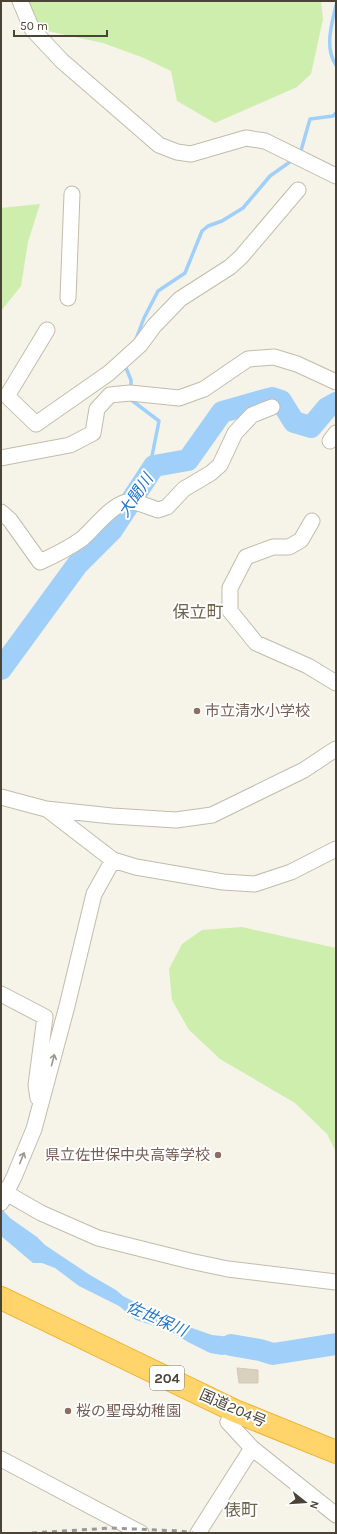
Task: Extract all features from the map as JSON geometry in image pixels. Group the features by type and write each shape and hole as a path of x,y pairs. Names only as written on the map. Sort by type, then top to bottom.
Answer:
{"highway":[{"name":"国道204号","path":"1,1298 235,1411 336,1452"}],"street":[{"path":"20,1 32,29 62,61 159,144 177,152 191,154 246,138 265,142 336,176"},
{"path":"47,330 7,396 36,424 109,373 140,345 154,326 180,299 230,267 241,257 298,190"},
{"path":"68,298 72,194"},
{"path":"1,458 70,445 93,433 97,409 110,395 134,394 178,398 204,389 248,359 274,357 298,364 336,382"},
{"path":"1,512 10,520 40,562 58,554 82,539 118,505 127,502 158,510 167,507 184,489 211,473 220,465 235,433 252,415 272,407"},
{"path":"312,521 302,540 295,544 289,547 273,547 246,557 230,588 230,611 256,643 308,666 336,683"},
{"path":"1,797 46,809 112,816 176,820 212,815 304,770 330,752 336,750"},
{"path":"46,809 113,860 136,867 223,882 256,884 291,872 336,849"},
{"path":"113,860 94,894 34,1129 3,1195 98,1238 220,1267 336,1282"},
{"path":"1,994 45,1017 36,1085 39,1111"},
{"path":"235,1411 228,1422 252,1448 336,1515"},
{"path":"198,1533 252,1448"},
{"path":"1,1459 141,1533"}],"green space":[{"path":"13,1 321,1 323,19 311,74 297,87 215,123 177,101 171,71 144,58 103,43 43,30"},
{"path":"40,204 28,242 21,286 1,311 1,208"},
{"path":"242,927 336,948 336,1152 327,1134 295,1103 220,1059 189,1030 172,1000 169,969 182,944 202,930"}],"water":[{"path":"1,1208 10,1218 37,1237 45,1245 123,1296 169,1320 212,1335 231,1337 264,1349 222,1355 210,1353 168,1330 136,1320 119,1306 79,1286 55,1268 42,1263 33,1263 1,1236"}],"building":[{"path":"237,1368 258,1370 258,1383 239,1383"}],"waterway":[{"path":"336,5 330,35 330,51 336,65"},
{"path":"300,154 310,119 333,116 336,113"},
{"path":"136,339 144,318 158,291 185,273 202,231 208,226 222,221 243,208 270,176 294,159"},
{"path":"127,364 126,368 131,380 131,390"},
{"path":"130,397 130,399 159,421 152,456 154,466"},
{"name":"大聞川","path":"1,669 77,565 112,530 154,466 188,460 222,412 272,398 281,401 294,422 311,427 327,408 336,403"},
{"name":"佐世保川","path":"231,1345 273,1354 336,1344"}],"railway":[{"path":"32,1533 111,1528 181,1531 193,1533"}],"place":[{"name":"市立清水小学校","path":"197,711"},
{"name":"県立佐世保中央高等学校","path":"218,1155"},
{"name":"桜の聖母幼稚園","path":"68,1411"}],"district":[{"name":"保立町","path":"198,612"},
{"name":"俵町","path":"241,1510"}]}
